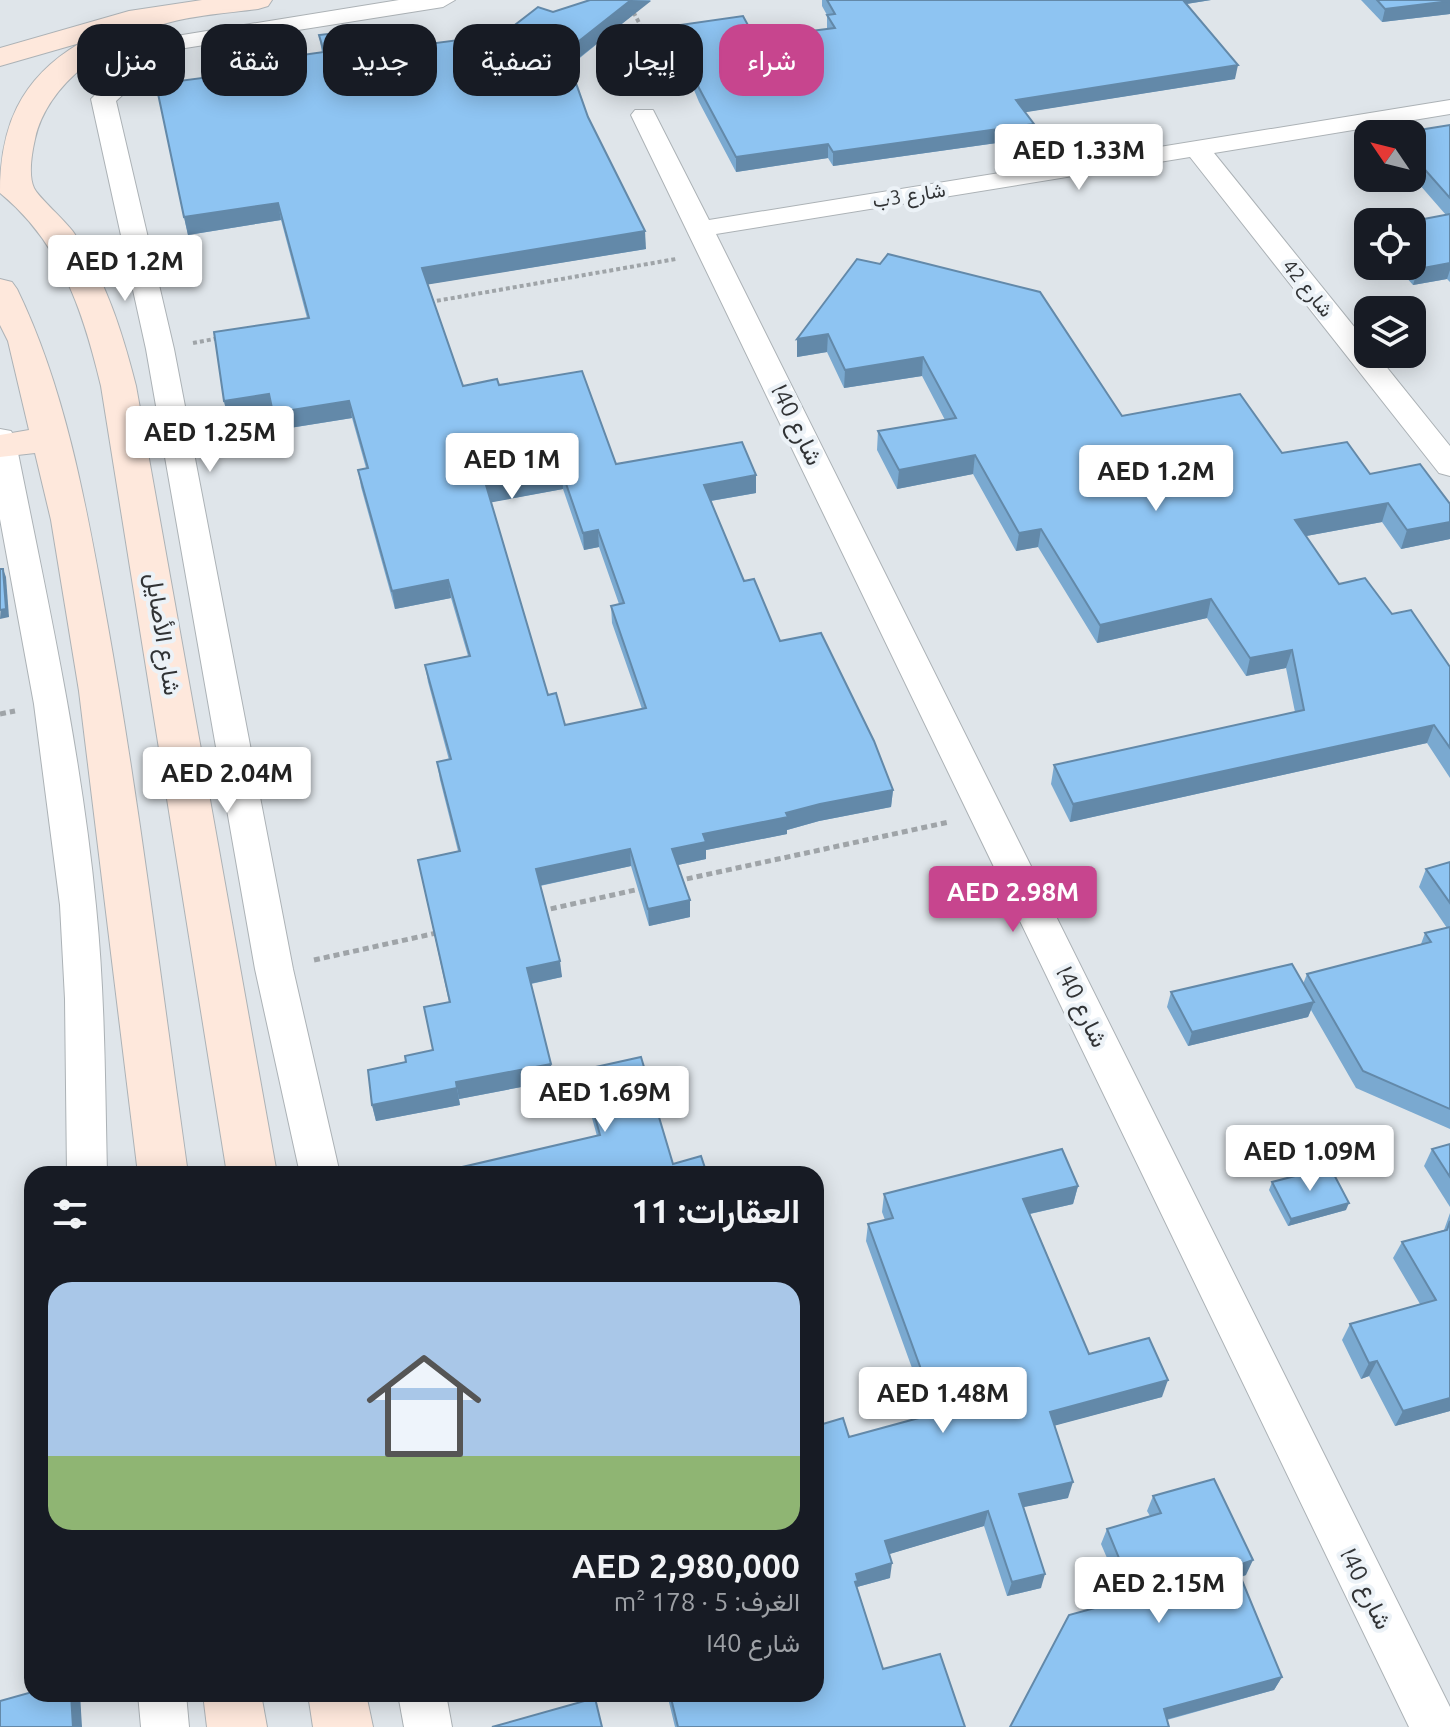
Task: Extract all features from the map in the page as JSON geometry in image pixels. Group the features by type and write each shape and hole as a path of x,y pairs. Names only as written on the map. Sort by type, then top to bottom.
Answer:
{"street":[{"path":"0,31 105,0"},
{"path":"0,57 89,29 169,12 258,0"},
{"path":"318,1166 274,969 160,349 103,99 120,84 131,65 172,43 443,0"},
{"path":"6,192 6,129 21,96 41,77 87,47 169,12"},
{"name":"شارع 3ب","path":"706,241 1196,148 1450,107"},
{"name":"شارع 40ا","path":"644,115 1434,1727"},
{"name":"شارع 42","path":"1196,148 1450,466"},
{"name":"شارع الأصايل","path":"6,192 56,227 83,270 114,358 135,467 251,1166"},
{"path":"0,289 25,341 70,520 99,691 162,1166"},
{"path":"49,439 1,442 51,704 78,905 84,999 87,1166"},
{"path":"163,1702 165,1727"},
{"path":"233,1702 237,1727"},
{"path":"338,1702 343,1727"},
{"path":"423,1702 428,1727"}],"path":[{"path":"627,0 640,24"},
{"path":"421,303 706,241"},
{"path":"160,349 221,338"},
{"path":"662,884 988,814"},
{"path":"538,911 646,888"},
{"path":"274,969 445,931"}],"building":[{"path":"590,0 631,0 601,24 596,24 596,28 580,40 580,24 516,24 538,7 553,12"},
{"path":"827,0 1183,0 1238,65 1016,100 1034,124 833,152 828,144 736,157 703,95 703,24 687,24 743,16 747,24 719,24 719,96 824,96 824,29 835,28 827,15 835,14"},
{"path":"1377,0 1450,0 1450,1 1385,9"},
{"path":"453,41 453,96 580,94 588,117 645,231 422,268 463,386 497,379 499,385 582,371 616,464 742,442 756,475 704,485 744,581 754,579 780,641 821,633 874,741 893,790 820,804 786,813 788,817 703,834 706,842 672,849 690,900 648,909 630,849 536,869 560,961 527,968 551,1064 456,1082 457,1088 372,1105 368,1070 406,1062 405,1056 433,1050 424,1007 450,1002 418,860 460,851 437,762 451,759 425,665 470,656 448,580 392,591 358,470 368,468 349,401 273,413 269,394 224,401 214,332 309,318 278,203 184,217 159,96 185,96 185,80 201,78 201,96 307,96 307,54 323,52 323,96 437,96 437,43","holes":["562,472 583,533 598,530 624,603 611,606 646,708 565,725 556,693 548,695 486,485"]},
{"path":"1450,125 1450,198 1426,171 1426,129"},
{"path":"1450,214 1450,263 1426,268 1426,219"},
{"path":"888,254 1040,292 1122,416 1240,394 1282,453 1347,442 1370,474 1420,464 1450,504 1450,522 1407,530 1388,503 1295,520 1339,584 1365,578 1392,614 1411,610 1450,667 1450,748 1434,725 1073,804 1054,765 1304,710 1292,650 1250,658 1211,599 1100,625 1041,529 1019,533 975,455 899,470 878,431 956,418 923,357 845,370 828,334 797,339 857,259 880,264"},
{"path":"0,569 3,569 6,609 0,610"},
{"path":"1450,862 1450,903 1426,869"},
{"path":"1450,927 1450,1109 1363,1071 1307,974 1431,942 1425,933"},
{"path":"1292,964 1314,1002 1192,1032 1171,992"},
{"path":"641,1057 673,1164 701,1156 704,1166 466,1166 600,1135 582,1070"},
{"path":"1450,1144 1450,1177 1432,1149"},
{"path":"1062,1149 1078,1186 1023,1199 1089,1354 1149,1338 1168,1380 1050,1412 1073,1482 1019,1494 1045,1574 1012,1582 988,1511 885,1541 892,1563 856,1574 858,1581 855,1582 883,1669 940,1654 965,1727 678,1727 672,1702 824,1702 824,1424 843,1418 849,1437 937,1413 868,1224 893,1218 884,1194"},
{"path":"1330,1167 1349,1203 1291,1219 1272,1182"},
{"path":"1450,1221 1450,1398 1403,1411 1377,1361 1369,1363 1350,1324 1436,1300 1402,1242 1447,1230"},
{"path":"1214,1479 1253,1560 1236,1566 1282,1677 1164,1709 1169,1727 1010,1727 1069,1615 1135,1597 1107,1529 1161,1513 1153,1496"},
{"path":"24,1694 24,1702 71,1702 73,1727 0,1727 0,1701"},
{"path":"581,1702 596,1702 602,1727 492,1727"}]}
